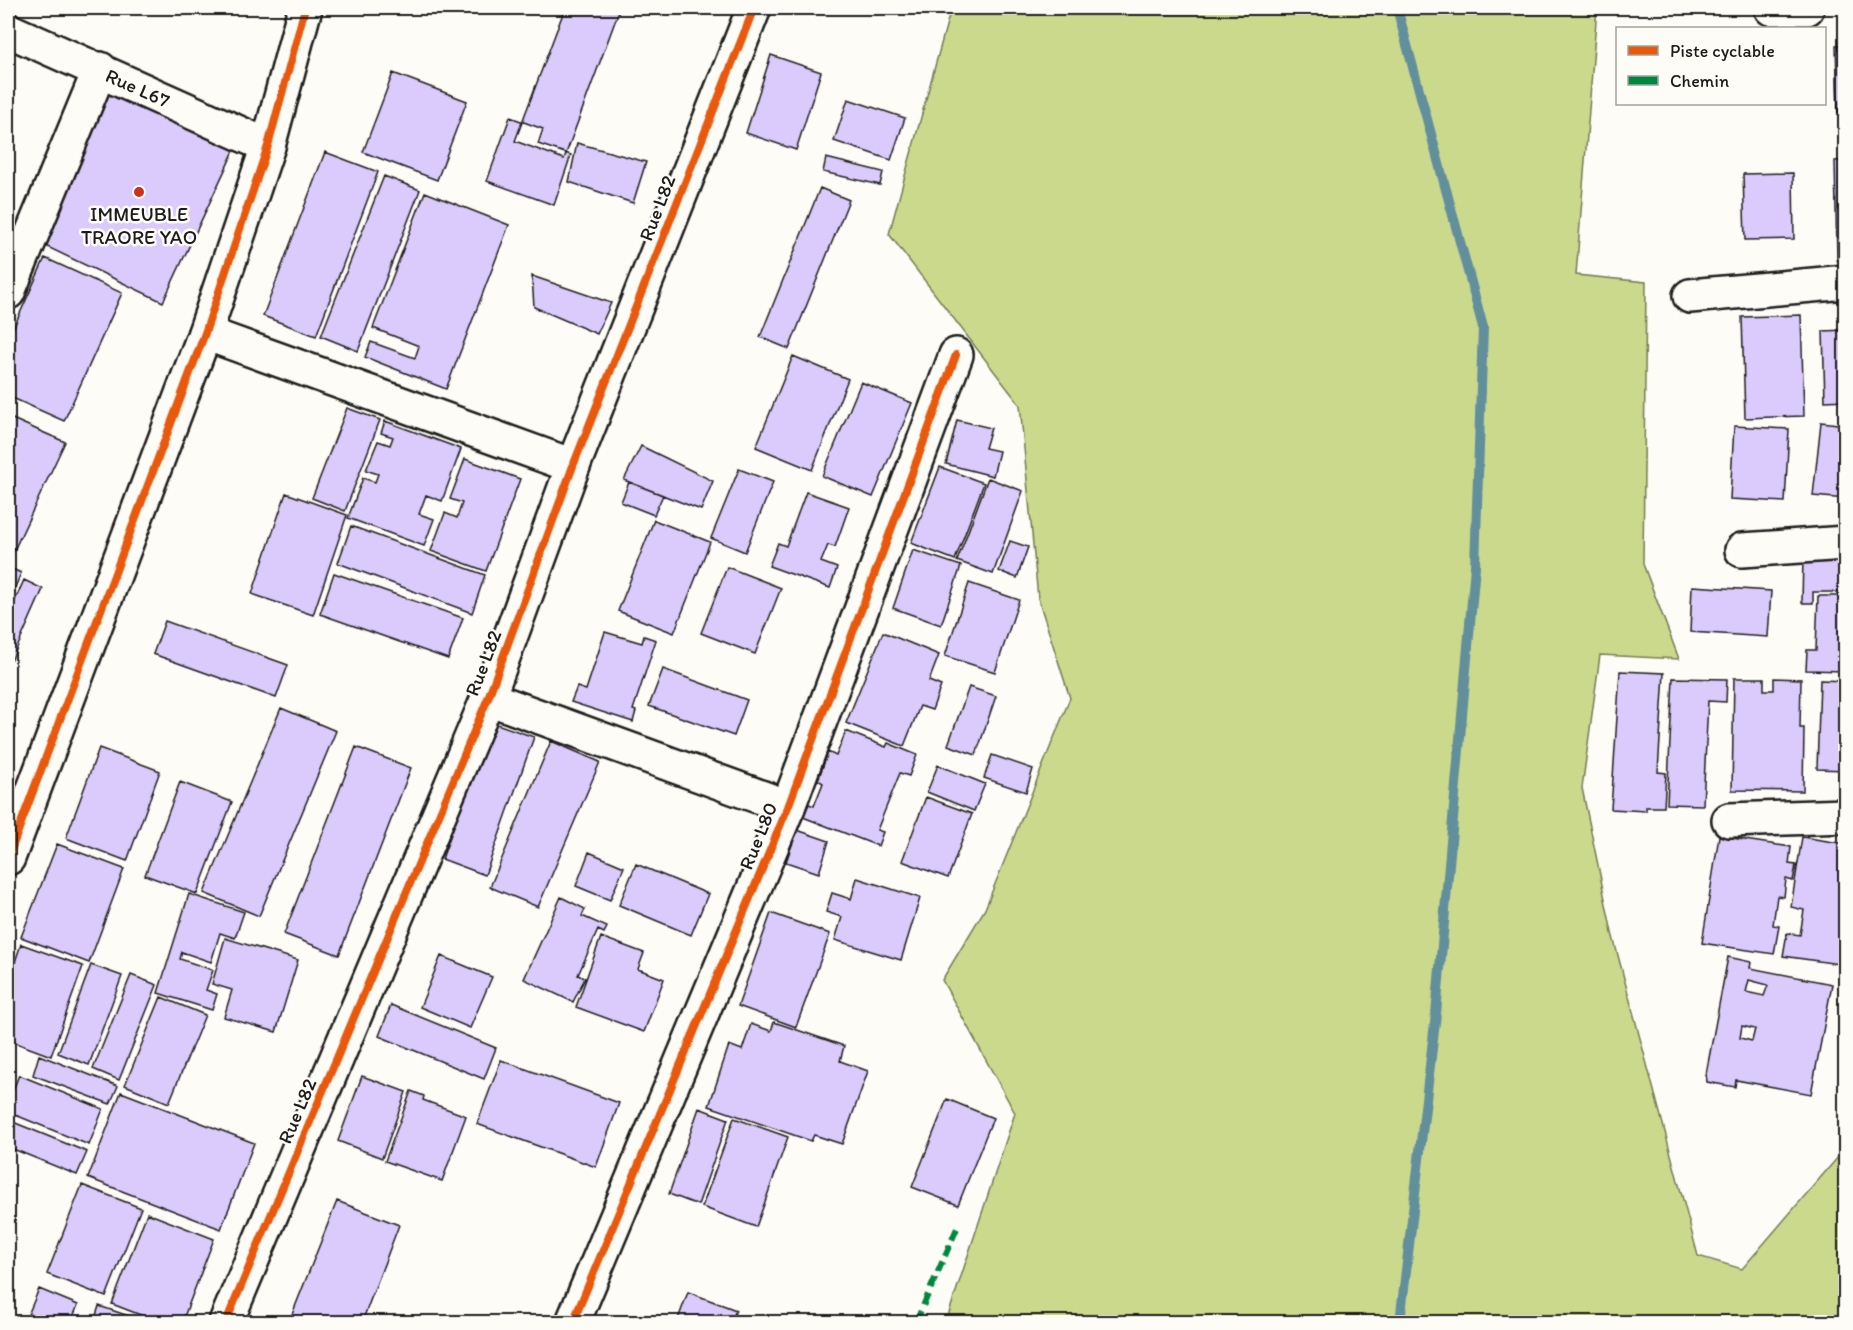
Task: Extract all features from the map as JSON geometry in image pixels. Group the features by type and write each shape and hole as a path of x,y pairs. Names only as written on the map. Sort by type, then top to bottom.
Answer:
{"street":[{"path":"8,858 205,333 268,146 305,8"},
{"name":"Rue L82","path":"226,1323 488,698 573,466 754,8"},
{"path":"1771,8 1807,8"},
{"name":"Rue L67","path":"8,30 100,69 268,146"},
{"path":"8,292 100,69"},
{"path":"1690,297 1845,282"},
{"path":"205,333 573,466"},
{"name":"Rue L80","path":"573,1323 788,807 956,355"},
{"path":"1742,550 1845,543"},
{"path":"488,698 788,807"},
{"path":"1729,820 1845,816"}],"green space":[{"path":"951,8 1597,8 1576,275 1646,282 1643,564 1679,659 1600,655 1582,788 1612,933 1698,1256 1742,1269 1845,1149 1845,1322 946,1322 1015,1113 942,980 985,909 1070,698 1038,598 1020,405 889,234"}],"building":[{"path":"565,8 620,8 564,159 515,141"},
{"path":"1836,45 1846,45 1846,112 1838,112"},
{"path":"771,55 821,72 796,150 746,133"},
{"path":"393,73 467,101 437,180 363,152"},
{"name":"IMMEUBLE TRAORE YAO","path":"114,81 239,140 163,302 39,243"},
{"path":"848,99 905,118 891,160 834,141"},
{"path":"510,117 543,129 538,144 571,155 554,205 487,181"},
{"path":"577,143 646,162 633,203 569,182"},
{"path":"325,152 378,172 316,336 263,316"},
{"path":"826,158 883,172 880,185 823,172"},
{"path":"1846,160 1846,260 1837,260 1835,161"},
{"path":"1793,173 1794,239 1745,240 1743,174"},
{"path":"384,176 420,190 358,351 321,336"},
{"path":"820,188 849,200 789,349 760,337"},
{"path":"425,192 509,225 446,389 365,357 371,342 415,358 419,346 373,328"},
{"path":"45,258 122,293 64,421 8,396 8,340"},
{"path":"532,276 611,303 597,334 534,307"},
{"path":"1801,315 1804,416 1745,418 1742,317"},
{"path":"1846,330 1846,400 1825,401 1823,331"},
{"path":"793,356 848,379 812,470 756,447"},
{"path":"861,382 912,403 873,497 822,476"},
{"path":"347,408 380,420 345,511 312,498"},
{"path":"8,417 65,442 8,563"},
{"path":"957,420 991,428 985,448 999,451 993,476 946,464"},
{"path":"385,421 461,449 442,501 426,495 419,514 434,519 424,546 348,518 363,478 375,482 378,474 366,470 378,441 390,445 393,437 381,433"},
{"path":"1821,422 1846,425 1846,499 1813,496"},
{"path":"1734,426 1789,429 1785,502 1730,499"},
{"path":"641,446 713,481 701,510 624,480"},
{"path":"465,459 520,479 486,571 431,551 445,513 457,518 462,503 450,499"},
{"path":"940,467 984,483 955,560 911,543"},
{"path":"739,469 773,482 745,552 711,538"},
{"path":"988,478 1023,491 993,574 957,561"},
{"path":"629,482 663,495 654,515 621,502"},
{"path":"806,492 849,507 835,547 828,545 821,562 837,568 830,588 769,566 778,543 786,546"},
{"path":"286,493 347,515 313,615 252,594"},
{"path":"654,520 710,542 674,633 618,611"},
{"path":"351,526 485,575 472,613 338,563"},
{"path":"1010,541 1028,547 1017,578 999,571"},
{"path":"913,550 961,566 941,625 893,608"},
{"path":"1803,557 1842,558 1842,568 1846,568 1846,592 1813,592 1813,603 1802,603"},
{"path":"8,567 21,573 8,605"},
{"path":"727,567 781,588 755,654 701,633"},
{"path":"334,573 463,618 448,659 320,614"},
{"path":"24,580 43,589 12,659 8,657 8,616"},
{"path":"969,583 1019,600 995,672 945,656"},
{"path":"1692,586 1771,591 1768,637 1690,632"},
{"path":"1818,596 1846,596 1846,671 1806,670 1807,650 1816,650"},
{"path":"165,621 288,665 276,698 153,654"},
{"path":"605,632 642,643 644,636 656,640 633,710 636,711 633,722 571,702 577,687 586,690"},
{"path":"883,632 939,655 929,681 941,686 932,710 920,706 904,746 846,723"},
{"path":"663,669 747,700 734,736 649,706"},
{"path":"1620,671 1664,673 1658,772 1666,773 1664,807 1646,807 1646,811 1611,809"},
{"path":"1673,678 1727,679 1726,702 1708,701 1703,805 1667,804"},
{"path":"1734,678 1764,678 1764,690 1774,690 1774,678 1801,679 1800,728 1804,728 1803,791 1732,790"},
{"path":"1820,680 1846,681 1846,770 1817,769"},
{"path":"969,687 996,696 976,755 948,745"},
{"path":"281,708 336,731 259,916 204,893"},
{"path":"491,722 534,737 485,875 442,859"},
{"path":"846,731 886,747 888,743 917,755 909,776 900,773 877,830 883,832 878,846 803,817 809,804 814,806 823,783 818,780 828,752 836,756"},
{"path":"551,741 600,762 538,907 490,887"},
{"path":"356,747 411,768 339,955 284,934"},
{"path":"99,748 160,771 127,861 66,838"},
{"path":"992,755 1033,769 1026,792 984,778"},
{"path":"938,765 985,784 974,811 927,792"},
{"path":"180,782 232,802 197,894 145,875"},
{"path":"926,797 972,814 948,878 902,861"},
{"path":"797,830 829,841 819,873 786,862"},
{"path":"1719,836 1791,847 1789,864 1796,865 1793,881 1786,879 1784,897 1777,896 1773,925 1779,926 1774,954 1702,943"},
{"path":"1802,837 1846,844 1846,965 1783,956 1787,933 1800,935 1804,910 1791,907"},
{"path":"57,844 124,869 89,963 21,937"},
{"path":"589,852 624,867 610,900 576,886"},
{"path":"636,864 708,894 691,935 619,905"},
{"path":"857,878 920,898 901,960 835,940 842,917 826,912 832,893 851,899"},
{"path":"189,894 244,912 235,938 220,933 211,962 182,952 180,959 213,970 206,990 217,994 212,1010 158,993"},
{"path":"561,897 585,909 582,916 607,927 604,933 598,930 578,975 585,978 573,1002 524,979"},
{"path":"771,913 830,934 796,1027 738,1006"},
{"path":"601,937 644,953 638,969 664,979 644,1032 576,1007"},
{"path":"225,938 298,960 276,1032 224,1017 232,990 212,984"},
{"path":"21,944 83,966 51,1056 8,1040 8,983"},
{"path":"441,956 492,977 470,1028 420,1007"},
{"path":"1728,957 1751,962 1750,968 1832,984 1811,1094 1736,1080 1735,1087 1707,1082 1706,1074","holes":["1749,980 1768,985 1764,996 1746,992","1742,1026 1755,1029 1752,1041 1740,1038"]},
{"path":"91,965 122,976 89,1065 58,1053"},
{"path":"131,975 157,985 119,1080 93,1069"},
{"path":"161,997 205,1015 169,1103 125,1085"},
{"path":"391,1005 496,1048 484,1079 379,1036"},
{"path":"774,1022 844,1046 840,1061 868,1071 842,1144 814,1135 811,1141 709,1106 729,1045 742,1050 751,1024 771,1031"},
{"path":"39,1055 118,1086 110,1104 33,1075"},
{"path":"501,1060 619,1103 596,1167 477,1124"},
{"path":"19,1075 103,1109 89,1145 8,1112 8,1103"},
{"path":"362,1076 406,1092 382,1158 338,1141"},
{"path":"411,1091 424,1096 423,1100 466,1116 442,1181 385,1161"},
{"path":"121,1092 254,1143 221,1229 88,1178"},
{"path":"947,1099 993,1118 958,1205 912,1187"},
{"path":"699,1108 728,1119 698,1205 669,1194"},
{"path":"734,1118 788,1137 756,1227 702,1207"},
{"path":"8,1120 87,1152 77,1175 8,1147"},
{"path":"82,1185 141,1208 106,1297 47,1274"},
{"path":"337,1201 399,1225 362,1322 289,1322"},
{"path":"147,1213 214,1239 182,1322 159,1322 112,1304"},
{"path":"39,1289 78,1305 71,1322 25,1322"},
{"path":"688,1292 736,1310 731,1322 677,1322"},
{"path":"99,1306 147,1322 94,1322"}],"waterway":[{"path":"1397,8 1483,327 1475,566 1436,1014 1400,1322"}],"marked path":[{"path":"916,1322 958,1226"}],"cycle path":[{"path":"8,858 205,333 268,146 305,8"},
{"path":"226,1322 488,698 573,466 754,8"},
{"path":"573,1322 788,807 956,355"}],"place":[{"name":"IMMEUBLE TRAORE YAO","path":"139,192"}]}
